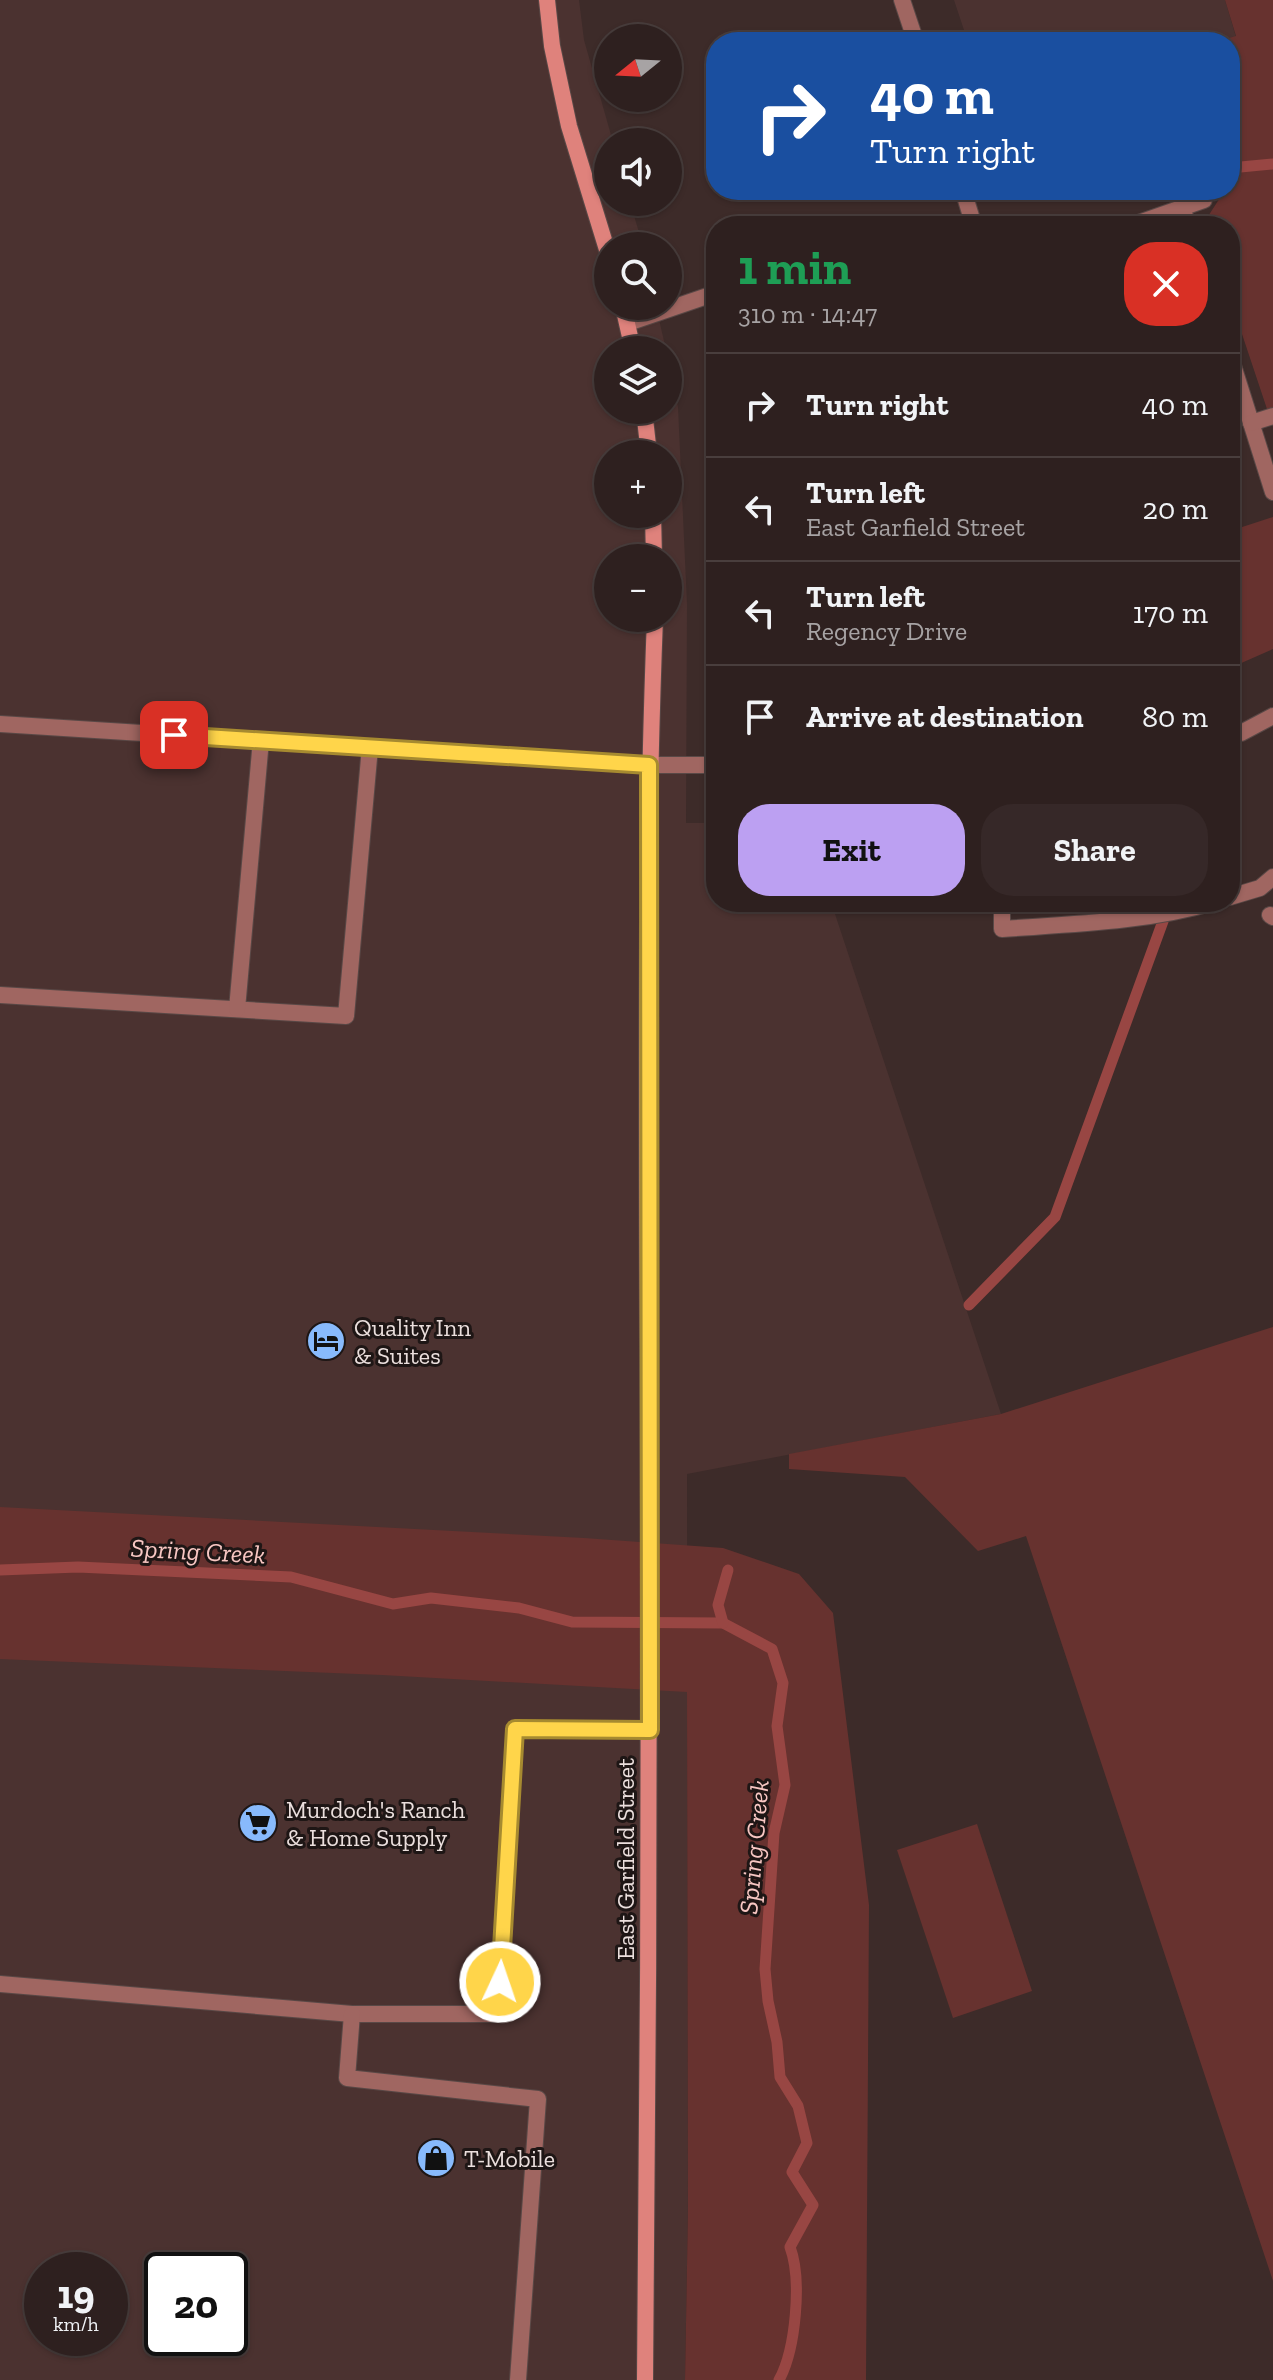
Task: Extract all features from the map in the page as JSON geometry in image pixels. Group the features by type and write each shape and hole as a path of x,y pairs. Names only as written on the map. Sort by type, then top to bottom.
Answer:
{"street":[{"path":"547,0 552,46 569,126 602,232"},
{"path":"902,0 913,32"},
{"path":"1157,216 1204,200"},
{"path":"1182,207 1185,216"},
{"path":"628,323 706,296"},
{"path":"627,320 630,336"},
{"path":"1240,388 1273,492"},
{"path":"1251,423 1273,416"},
{"name":"East Garfield Street","path":"645,2380 650,1730 649,765 654,632"},
{"path":"1240,733 1273,716"},
{"path":"0,724 649,765 706,765"},
{"path":"237,1009 261,740"},
{"path":"0,995 346,1016 370,747"},
{"path":"1240,894 1260,888 1273,877"},
{"path":"1002,912 1002,929 1115,921 1178,912"},
{"path":"0,1984 352,2014 498,2014 515,1729 650,1730"},
{"path":"352,2014 347,2078 538,2099 518,2380"}],"shaded area":[{"path":"0,0 579,0 584,40 594,75 594,112 604,112 609,128 594,128 594,216 634,216 639,232 594,232 594,320 659,320 663,336 594,336 594,424 679,424 680,440 594,440 594,528 682,528 682,495 687,604 686,823 706,823 706,912 834,912 1001,1414 687,1474 688,2209 685,2380 0,2380"},
{"path":"954,0 1225,0 1235,32 965,32"},
{"path":"1225,0 1273,0 1273,427 1240,328 1240,216 1208,216 1219,200 1240,200 1240,32 1235,32"},
{"path":"1273,517 1273,649 1240,664 1240,528"},
{"path":"1273,1327 1273,2281 1026,1536 978,1551 905,1477 789,1469 789,1454 1001,1414"},
{"path":"0,1507 723,1548 799,1574 833,1613 869,1905 866,2380 685,2380 688,2209 687,1692 0,1659"},
{"path":"977,1824 1032,1991 953,2018 897,1850"}],"waterway":[{"path":"1240,167 1273,164"},
{"path":"969,1305 1055,1217 1166,912"},
{"name":"Spring Creek","path":"0,1570 78,1567 291,1577 393,1604 431,1598 519,1608 572,1622 723,1623 772,1649 783,1683 777,1726 785,1785 774,1833 765,1969 780,2077 798,2106 807,2143 792,2172 813,2205 790,2247 796,2277 795,2314 790,2351 779,2380"},
{"path":"723,1623 718,1605 728,1570"}],"place":[{"name":"Quality Inn & Suites","path":"326,1341"},
{"name":"Murdoch's Ranch & Home Supply","path":"258,1823"},
{"name":"T-Mobile","path":"436,2158"}],"route":[{"path":"174,735 649,765 650,1730 515,1729 500,1982"}]}
